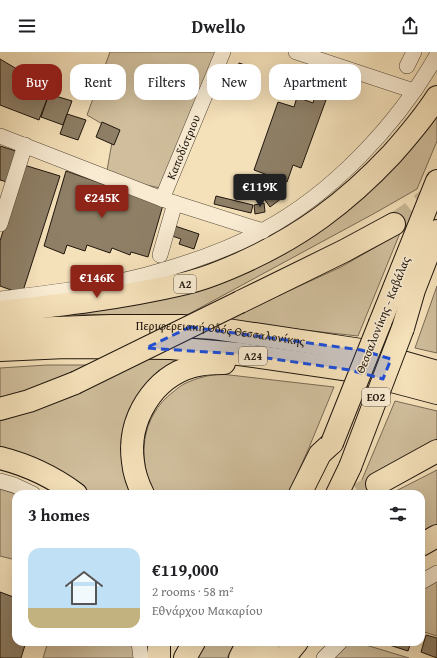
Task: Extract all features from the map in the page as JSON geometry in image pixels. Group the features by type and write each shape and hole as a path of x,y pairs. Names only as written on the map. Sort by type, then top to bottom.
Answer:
{"highway":[{"name":"Α2","path":"0,312 124,295 183,284 225,270 271,249 312,225 349,197 402,142 437,97"},
{"name":"Θεσσαλονίκης - Καβάλας","path":"315,490 327,452 437,181"},
{"path":"0,409 29,401 75,383 351,248 394,224"},
{"name":"Θεσσαλονίκης - Καβάλας","path":"339,490 350,467 403,328 414,290 437,231"},
{"path":"403,328 423,297 437,261"},
{"name":"Περιφερειακή Οδός Θεσσαλονίκης","path":"0,330 68,326 182,326 214,328 361,350 437,372"},
{"name":"Περιφερειακή Οδός Θεσσαλονίκης","path":"0,350 66,347 171,348 239,354 350,370 437,393"},
{"path":"361,350 405,353 437,360"},
{"path":"141,490 136,478 132,462 132,448 134,432 144,403 166,380 178,372 193,366 224,363 271,368 347,380 437,401"},
{"path":"377,484 437,451"},
{"path":"303,490 327,452"},
{"path":"0,458 29,467 49,476 70,490"},
{"path":"425,543 437,536"},
{"path":"159,646 159,658"},
{"path":"185,658 192,646"},
{"path":"240,658 246,646"},
{"path":"261,658 267,646"},
{"path":"284,658 294,646"}],"street":[{"name":"Καποδίστριου","path":"160,255 168,201 223,52"},
{"path":"296,52 414,91"},
{"path":"407,66 414,52"},
{"path":"0,299 111,282 145,275 186,263 228,248 263,230 299,208 346,169 384,129 414,91 437,55"},
{"path":"0,136 168,201 263,230"},
{"path":"0,224 25,145"},
{"path":"0,481 25,490"},
{"path":"425,580 437,574"},
{"path":"140,646 141,658"},
{"path":"324,658 336,646"}],"highlighted area":[{"path":"190,327 361,350 391,359 383,379 350,370 239,354 146,348"}],"shaded area":[{"path":"110,52 217,52 212,64 207,64 207,76 199,95 199,64 134,64 134,100 197,100 160,188 106,176 114,131 87,115 92,100 126,100 126,64 106,64"},
{"path":"437,115 437,141 417,189 185,316 66,314 253,263"},
{"path":"400,233 358,336 223,321 341,267"},
{"path":"437,286 437,353 415,348"},
{"path":"145,358 193,361 156,382 132,490 84,490 79,486 0,449 0,421 22,414"},
{"path":"47,365 95,365 0,401 0,368"},
{"path":"221,374 334,387 290,490 153,490 145,467 144,453 148,426 154,413 162,402 182,385 208,376"},
{"path":"395,401 437,411 437,443 372,476 381,490 358,490"},
{"path":"437,470 437,533 425,539 425,490 398,490"},
{"path":"0,489 12,493 12,559 0,556"},
{"path":"437,581 437,636 425,632 425,588"},
{"path":"47,646 133,646 134,658 43,658"},
{"path":"204,646 233,646 227,658 198,658"},
{"path":"345,646 369,646 409,658 333,658"}],"building":[{"path":"0,59 12,66 12,100 47,100 39,120 0,105"},
{"path":"62,98 72,101 63,125 41,117 47,100 62,100"},
{"path":"296,100 305,100 313,103 314,100 326,100 301,168 293,165 287,182 254,170 278,102 294,107"},
{"path":"67,114 86,120 78,140 60,134"},
{"path":"102,122 120,130 114,145 96,137"},
{"path":"0,146 16,151 7,182 0,180"},
{"path":"24,165 60,176 22,294 0,286 0,241"},
{"path":"66,171 163,205 148,257 131,252 130,255 112,248 110,253 87,245 85,251 67,245 64,254 44,246"},
{"path":"276,192 282,198 270,207 265,200"},
{"path":"216,196 253,205 251,213 214,204"},
{"path":"264,203 265,212 255,214 254,205"},
{"path":"172,225 199,234 194,249 179,244 181,239 169,235"},
{"path":"0,592 12,596 12,646 25,646 21,658 0,658"},
{"path":"426,635 437,638 437,658 421,652 423,646 425,646"},
{"path":"392,646 410,646 408,651"}],"tunnel":[{"path":"394,224 436,192"},
{"path":"366,490 377,484"}]}
